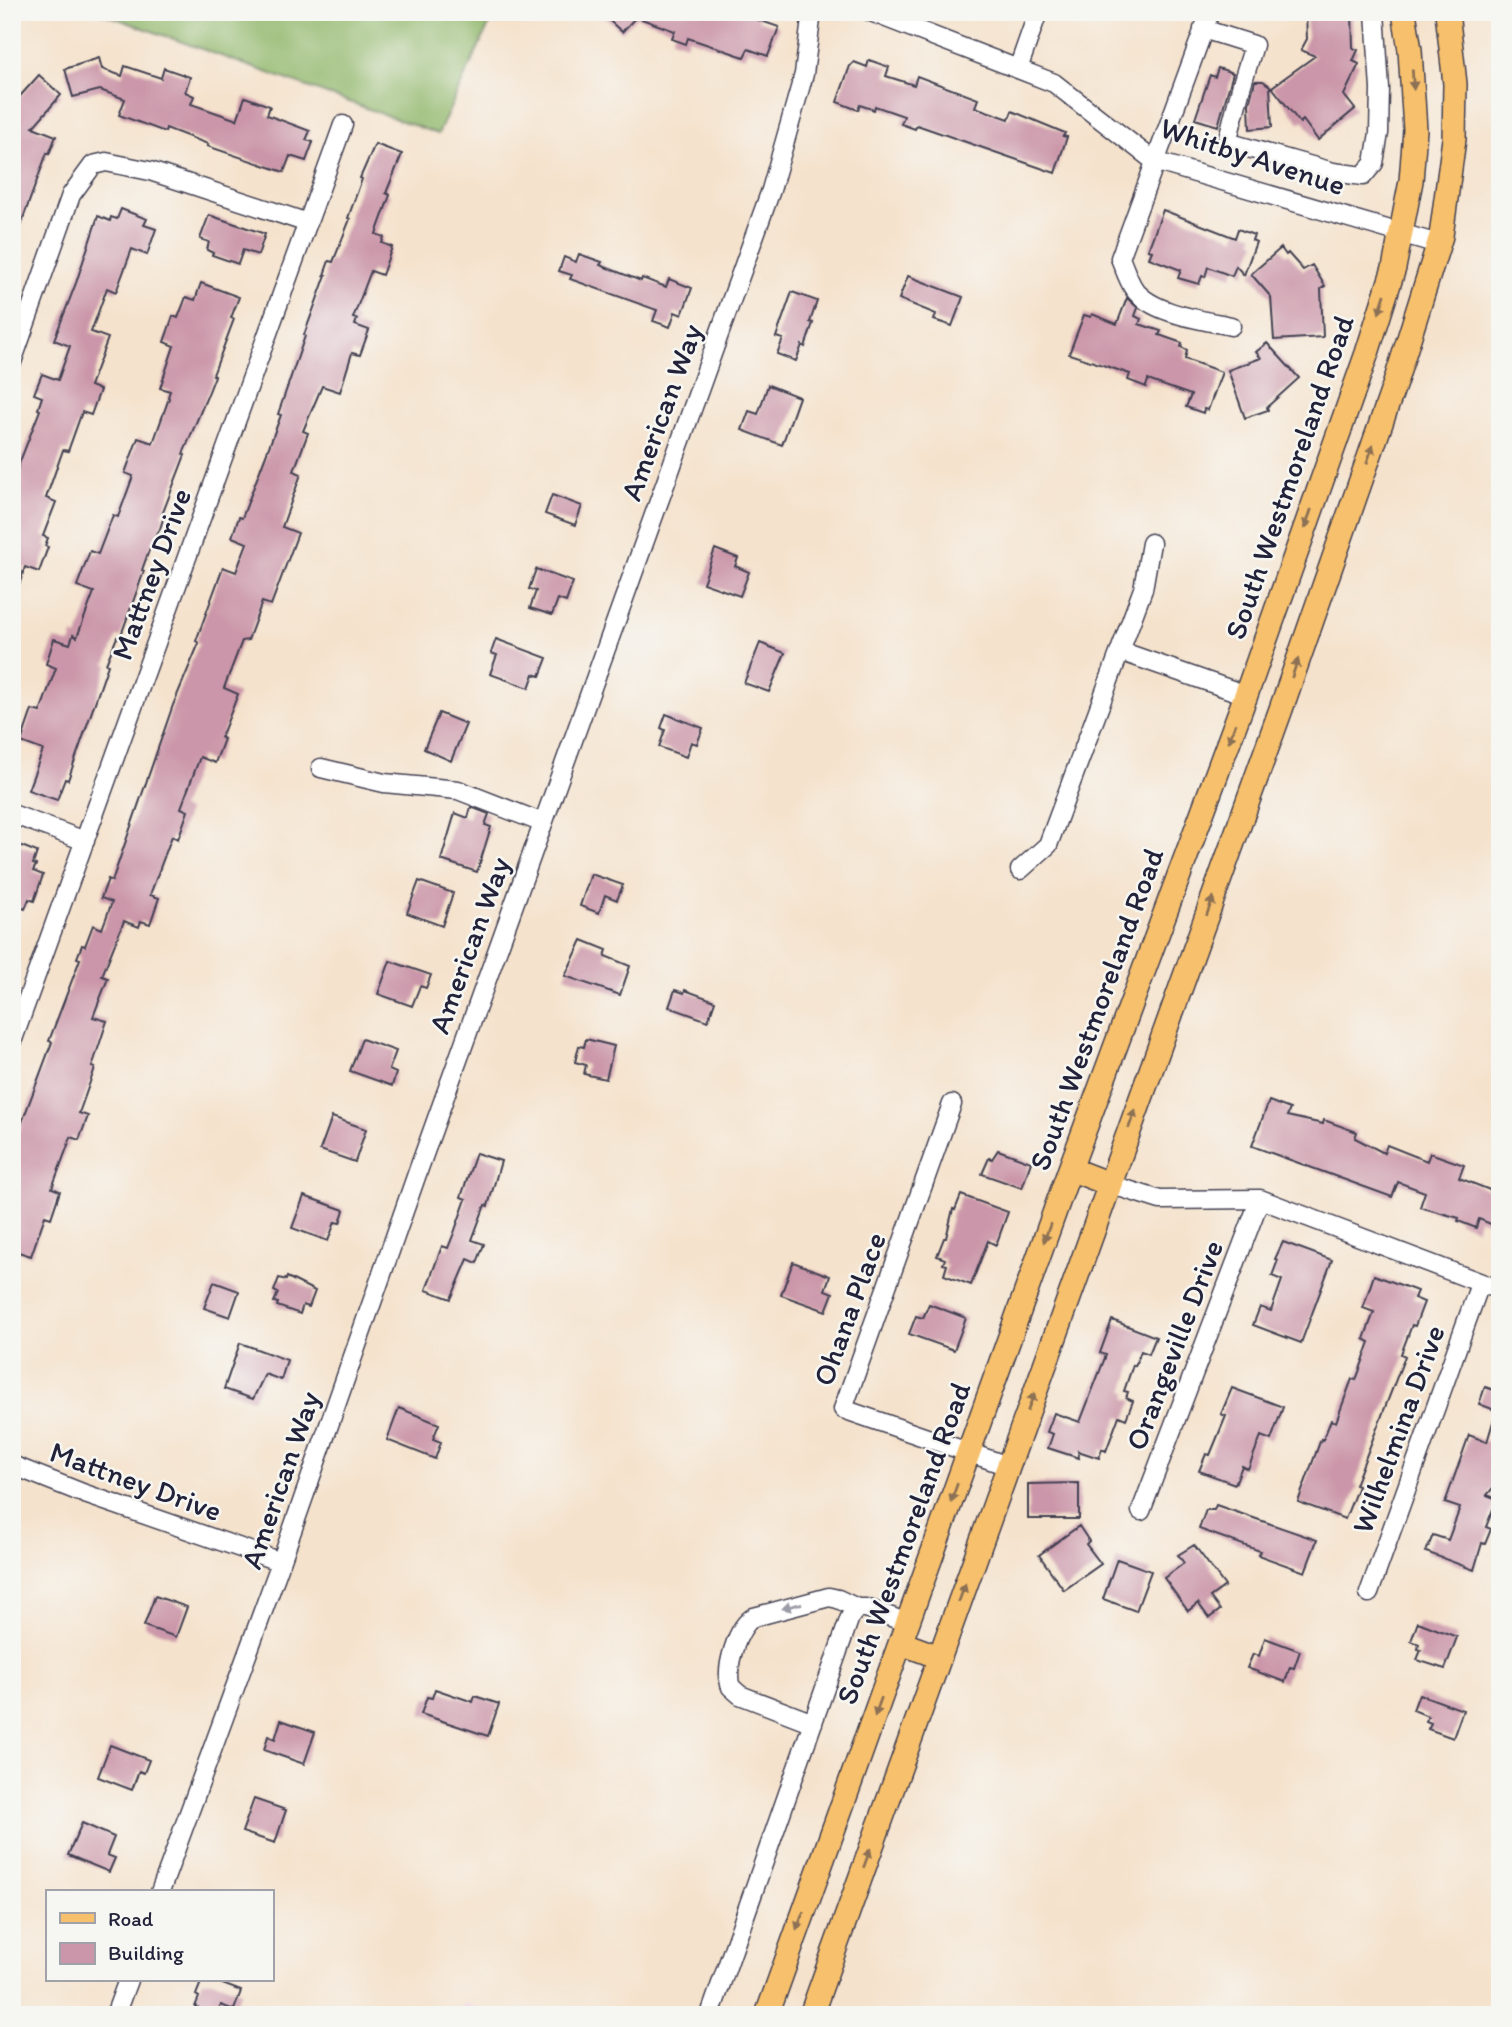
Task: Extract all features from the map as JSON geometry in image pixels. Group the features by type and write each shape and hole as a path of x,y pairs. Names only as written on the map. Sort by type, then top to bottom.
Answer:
{"main road":[{"name":"South Westmoreland Road","path":"767,2015 1070,1169 1246,695 1367,353 1394,268 1411,181 1415,130 1410,50 1404,12"},
{"path":"811,2015 1281,709 1395,383 1438,244 1454,139 1455,84 1447,12"},
{"path":"1246,695 1281,709"},
{"path":"1070,1169 1109,1184"},
{"path":"904,1633 939,1657"}],"street":[{"name":"American Way","path":"161,1890 281,1562 771,190 804,74 812,12"},
{"name":"Whitby Avenue","path":"871,12 1054,83 1154,161 1438,244"},
{"path":"1018,69 1038,12"},
{"path":"1231,326 1177,314 1148,302 1134,289 1120,258 1207,20 1254,45 1227,142 1333,172 1363,176 1374,163 1379,133 1380,89 1375,12"},
{"name":"Mattney Drive","path":"14,1032 343,125"},
{"path":"12,362 71,195 93,165 106,162 150,171 307,223"},
{"path":"1020,870 1048,845 1143,589 1151,543"},
{"path":"1120,651 1246,695"},
{"path":"321,768 384,783 458,790 543,823"},
{"path":"12,814 85,841"},
{"name":"Ohana Place","path":"953,1104 844,1409 1008,1466"},
{"path":"1109,1184 1160,1199 1260,1199 1500,1290"},
{"name":"Orangeville Drive","path":"1141,1511 1260,1199"},
{"name":"Wilhelmina Drive","path":"1369,1593 1480,1284"},
{"name":"Mattney Drive","path":"12,1465 85,1494 281,1562"},
{"path":"813,1723 735,1692 731,1687 728,1676 734,1651 749,1620 762,1614 829,1597 857,1608 866,1608 904,1633"},
{"path":"710,2015 850,1617 857,1608"},
{"path":"115,2015 127,1982"}],"shaded area":[{"path":"463,2003 497,2015 459,2015"}],"green space":[{"path":"99,12 495,12 438,134"}],"building":[{"path":"600,12 761,12 758,20 779,27 768,56 748,49 744,57 688,38 686,44 672,39 675,31 636,17 622,32"},
{"path":"1306,12 1352,12 1353,48 1358,50 1353,61 1359,64 1344,95 1355,109 1318,140 1303,120 1300,123 1272,87 1315,56 1301,50 1307,39"},
{"path":"99,58 102,69 122,76 125,66 161,78 164,68 190,77 185,92 194,96 191,104 237,120 245,97 270,106 267,115 310,131 306,140 313,142 306,161 290,156 284,172 207,146 208,144 166,128 165,132 119,115 125,99 100,90 73,97 65,69"},
{"path":"869,60 889,67 886,76 914,85 917,76 978,99 975,107 1009,119 1012,111 1065,133 1063,136 1067,137 1055,173 917,125 915,129 901,124 904,116 875,106 874,110 860,105 858,110 837,102 850,66 854,62 867,67"},
{"path":"1218,68 1233,73 1218,126 1195,119 1210,75 1215,77"},
{"path":"39,75 61,95 33,127 56,136 49,154 47,153 14,243 12,105"},
{"path":"1255,81 1263,81 1270,86 1272,127 1250,129 1249,104"},
{"path":"375,144 402,154 386,193 390,195 376,234 384,237 382,243 392,247 382,275 371,271 353,318 357,319 355,325 369,330 360,355 352,353 340,392 322,386 303,431 308,433 294,471 301,474 282,527 298,533 271,605 262,602 248,640 242,641 224,688 238,694 221,738 224,739 215,763 200,757 181,808 188,811 178,839 172,836 150,895 159,898 150,924 141,921 139,927 124,921 102,976 108,978 93,1017 107,1021 92,1067 95,1068 79,1113 88,1116 79,1140 71,1137 52,1188 60,1191 51,1218 45,1216 31,1256 12,1250 12,1149 52,1042 49,1041 80,959 77,958 82,945 85,946 93,925 102,929 112,902 101,898 108,879 112,881 173,705 199,643 196,641 223,567 236,572 247,543 232,537 239,517 242,518 281,415 278,414 324,275 329,261 333,262 350,219 348,218 362,179 360,178"},
{"path":"121,209 147,219 144,225 156,229 147,255 132,249 116,292 107,288 91,332 108,338 90,386 100,390 91,415 82,412 68,451 63,450 46,498 56,502 43,536 48,538 45,546 48,547 39,572 25,567 15,597 12,597 12,482 40,410 38,409 42,397 34,394 42,374 58,380 70,346 54,340 98,216 110,221 111,217 117,219"},
{"path":"1163,210 1235,238 1238,229 1254,235 1252,240 1256,242 1244,275 1236,266 1232,276 1208,267 1199,284 1178,278 1181,270 1149,258 1152,251 1148,250"},
{"path":"209,215 265,234 258,255 243,250 238,264 212,255 213,253 207,250 209,242 200,239"},
{"path":"1281,248 1303,270 1312,265 1325,286 1321,289 1323,337 1274,340 1271,297 1251,274"},
{"path":"579,254 641,281 642,278 666,287 669,279 692,288 682,315 675,312 670,327 653,321 657,310 570,279 572,275 559,271 564,257 576,262"},
{"path":"908,276 963,297 952,326 934,320 936,314 899,299"},
{"path":"201,283 239,297 231,318 234,319 213,375 215,376 183,454 185,455 162,515 164,516 160,529 152,542 120,638 117,637 106,664 108,665 68,780 65,779 57,800 28,790 43,750 21,742 32,710 40,712 56,668 46,664 54,639 70,644 73,635 77,637 94,592 77,586 90,551 98,554 113,515 118,517 133,476 125,473 138,438 153,443 169,398 170,391 160,388 174,346 164,342 173,316 178,318 186,297 195,300"},
{"path":"792,292 817,301 805,347 802,345 796,361 777,354 783,339 776,337"},
{"path":"1127,298 1138,308 1135,316 1141,319 1139,324 1161,331 1159,335 1182,343 1181,347 1187,350 1185,359 1222,372 1208,410 1204,409 1203,413 1186,407 1191,395 1148,380 1146,387 1128,380 1130,374 1069,354 1084,315 1091,317 1092,314 1117,324"},
{"path":"1267,343 1299,378 1267,407 1268,410 1245,418 1228,370 1261,358 1256,352"},
{"path":"768,385 799,397 782,445 742,430 749,411 758,414"},
{"path":"552,495 582,506 575,525 545,514"},
{"path":"715,549 738,558 735,566 749,572 740,596 703,583"},
{"path":"536,569 573,582 566,602 558,599 552,615 530,608 536,591 529,589"},
{"path":"496,639 547,658 540,676 534,674 529,688 490,674 497,655 491,653"},
{"path":"760,643 785,653 769,692 744,683"},
{"path":"439,713 466,724 451,761 424,749"},
{"path":"666,714 703,728 697,744 691,742 686,757 659,747 665,730 661,728"},
{"path":"471,807 489,814 485,825 491,827 477,872 441,860 455,813 468,818"},
{"path":"19,845 37,852 33,871 43,875 34,901 29,899 25,909 12,904 12,865"},
{"path":"591,874 623,885 617,900 605,895 599,913 580,906"},
{"path":"419,881 453,893 442,926 407,913"},
{"path":"582,940 607,950 605,956 630,966 620,995 565,976"},
{"path":"390,961 431,975 426,988 420,986 412,1006 378,994"},
{"path":"675,990 684,993 685,990 715,1001 708,1021 669,1007"},
{"path":"362,1039 396,1051 389,1070 396,1073 392,1086 350,1071"},
{"path":"586,1039 614,1046 606,1079 584,1074 586,1065 575,1062 579,1046 584,1047"},
{"path":"1269,1101 1290,1109 1287,1116 1323,1124 1324,1120 1357,1132 1355,1138 1384,1153 1387,1145 1427,1161 1430,1153 1464,1165 1459,1178 1500,1194 1500,1207 1493,1225 1479,1219 1476,1228 1458,1221 1459,1218 1420,1207 1425,1192 1398,1182 1392,1197 1252,1146"},
{"path":"332,1117 366,1129 355,1162 320,1150"},
{"path":"998,1150 1031,1162 1022,1188 982,1174 989,1158 992,1159"},
{"path":"476,1153 501,1161 488,1206 485,1205 472,1240 484,1244 477,1263 468,1259 451,1299 426,1290 442,1246 448,1248 454,1233 466,1199 461,1197"},
{"path":"961,1195 1008,1212 996,1245 988,1241 971,1285 944,1275 947,1265 943,1264 945,1259 937,1256 946,1238 953,1209 955,1210"},
{"path":"304,1196 344,1210 340,1223 335,1222 328,1241 292,1228"},
{"path":"1283,1242 1332,1260 1301,1343 1253,1325 1260,1307 1271,1311 1282,1280 1272,1276 1278,1260 1275,1259"},
{"path":"793,1262 830,1276 825,1290 833,1293 826,1311 781,1295"},
{"path":"1374,1275 1417,1291 1414,1298 1424,1302 1401,1354 1405,1356 1355,1485 1358,1486 1345,1519 1298,1502 1321,1439 1323,1440 1331,1420 1336,1422 1370,1342 1364,1339 1374,1312 1363,1308"},
{"path":"287,1277 315,1291 309,1307 303,1305 300,1314 277,1306 278,1303 274,1302 278,1293 274,1291 279,1278 286,1280"},
{"path":"214,1282 239,1291 230,1317 204,1308"},
{"path":"929,1304 966,1318 954,1350 909,1334 916,1316 923,1318"},
{"path":"1112,1320 1156,1337 1149,1354 1141,1351 1135,1366 1133,1365 1124,1391 1128,1392 1126,1398 1133,1401 1126,1419 1119,1416 1106,1451 1102,1449 1099,1458 1078,1451 1079,1458 1048,1448 1053,1434 1047,1432 1054,1413 1080,1422 1106,1355 1100,1353"},
{"path":"240,1343 287,1360 281,1380 265,1374 253,1399 224,1389"},
{"path":"1485,1387 1500,1392 1500,1412 1479,1404"},
{"path":"1232,1388 1283,1407 1271,1440 1261,1436 1248,1469 1242,1466 1235,1484 1199,1471 1206,1454 1210,1455 1226,1416 1221,1414"},
{"path":"399,1408 439,1424 433,1439 441,1442 435,1459 387,1440"},
{"path":"1496,1412 1500,1412 1500,1467 1496,1466 1497,1483 1487,1495 1497,1499 1486,1527 1491,1529 1485,1544 1482,1543 1474,1570 1426,1552 1433,1535 1448,1540 1460,1508 1445,1503 1469,1435 1487,1442"},
{"path":"1079,1483 1079,1519 1028,1519 1028,1484"},
{"path":"1216,1505 1317,1540 1305,1572 1258,1555 1260,1551 1199,1529 1206,1510 1214,1510"},
{"path":"1079,1526 1089,1541 1086,1544 1101,1564 1064,1590 1039,1555"},
{"path":"1194,1545 1225,1586 1210,1597 1220,1610 1209,1618 1198,1603 1188,1611 1164,1578 1184,1563 1178,1555"},
{"path":"1117,1559 1151,1571 1136,1611 1103,1599"},
{"path":"155,1596 187,1607 176,1637 144,1626"},
{"path":"1418,1622 1457,1637 1445,1669 1417,1660 1421,1650 1418,1649 1419,1644 1411,1641"},
{"path":"1265,1638 1300,1651 1285,1682 1247,1668 1253,1654 1259,1656"},
{"path":"435,1689 473,1702 475,1696 499,1704 488,1736 421,1714 427,1697 432,1698"},
{"path":"1419,1694 1463,1710 1453,1738 1428,1729 1431,1723 1426,1721 1428,1716 1413,1710"},
{"path":"281,1720 315,1732 304,1764 264,1750 268,1736 275,1739"},
{"path":"110,1745 149,1760 144,1773 139,1771 132,1790 98,1777"},
{"path":"254,1799 286,1810 275,1843 242,1832"},
{"path":"82,1823 114,1837 107,1855 115,1858 109,1872 68,1855"},
{"path":"201,1982 217,1982 241,1991 234,2010 221,2005 217,2015 195,2007 199,1997 196,1995"}]}
